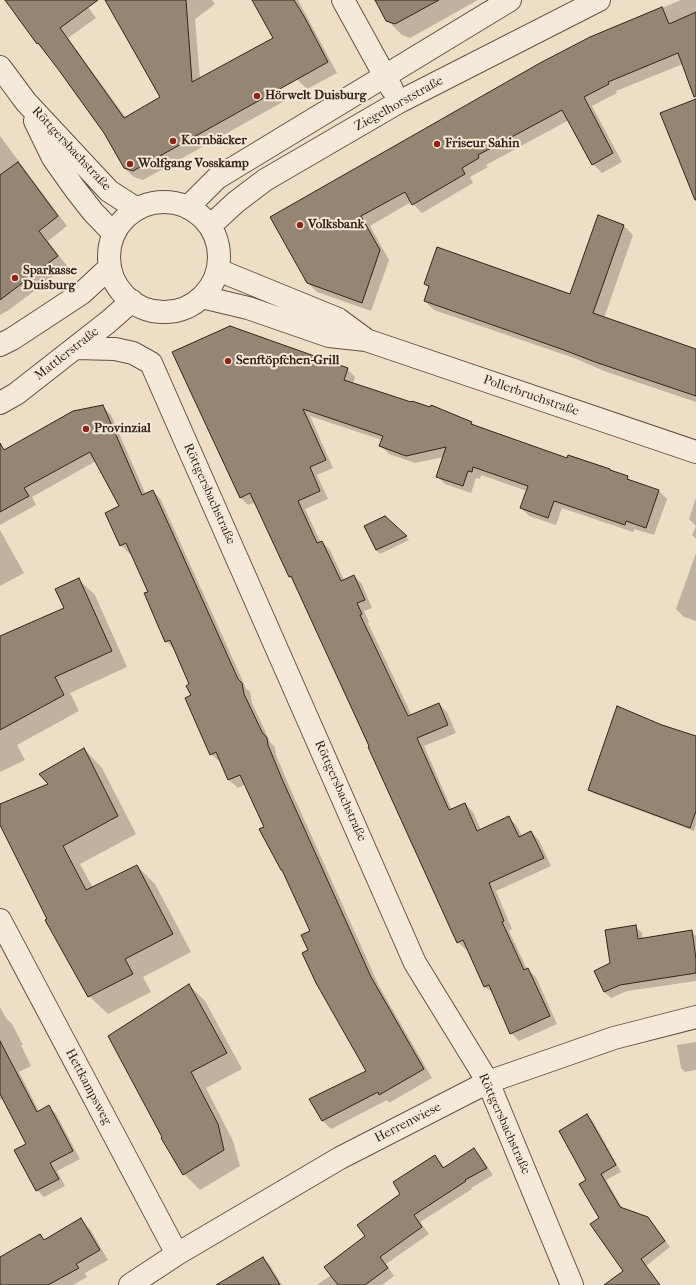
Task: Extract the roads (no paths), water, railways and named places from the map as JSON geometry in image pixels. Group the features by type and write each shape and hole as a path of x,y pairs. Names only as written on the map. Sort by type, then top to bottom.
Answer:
{"street":[{"path":"343,0 399,102"},
{"path":"188,207 217,178 510,0"},
{"name":"Ziegelhorststraße","path":"210,226 236,202 265,180 399,102 599,0"},
{"name":"Röttgersbachstraße","path":"0,67 26,102 109,191 137,209"},
{"name":"Röttgersbachstraße","path":"26,102 53,158 75,189 114,234"},
{"path":"171,202 188,207 210,226 216,238 219,255 218,270 213,282 202,297 183,308 161,311 147,309 132,301 122,292 114,280 110,267 110,250 114,234 124,219 137,209 154,203 171,202"},
{"path":"0,345 12,339 82,293 110,267"},
{"name":"Pollerbruchstraße","path":"218,270 338,320 366,340"},
{"name":"Pollerbruchstraße","path":"202,297 248,308 329,336 366,340 696,452"},
{"name":"Mattlerstraße","path":"0,403 16,394 132,301"},
{"name":"Röttgersbachstraße","path":"75,348 115,349 134,353 151,363 416,963 488,1082 572,1285"},
{"name":"Hettkampsweg","path":"0,920 177,1254"},
{"name":"Herrenwiese","path":"139,1283 177,1254 340,1158 488,1082 614,1038 696,1018"}],"place":[{"name":"Hörwelt Duisburg","path":"257,96"},
{"name":"Kornbäcker","path":"173,141"},
{"name":"Friseur Sahin","path":"437,144"},
{"name":"Wolfgang Vosskamp","path":"130,164"},
{"name":"Volksbank","path":"300,225"},
{"name":"Sparkasse Duisburg","path":"15,278"},
{"name":"Senftöpfchen-Grill","path":"228,361"},
{"name":"Provinzial","path":"86,429"}]}
